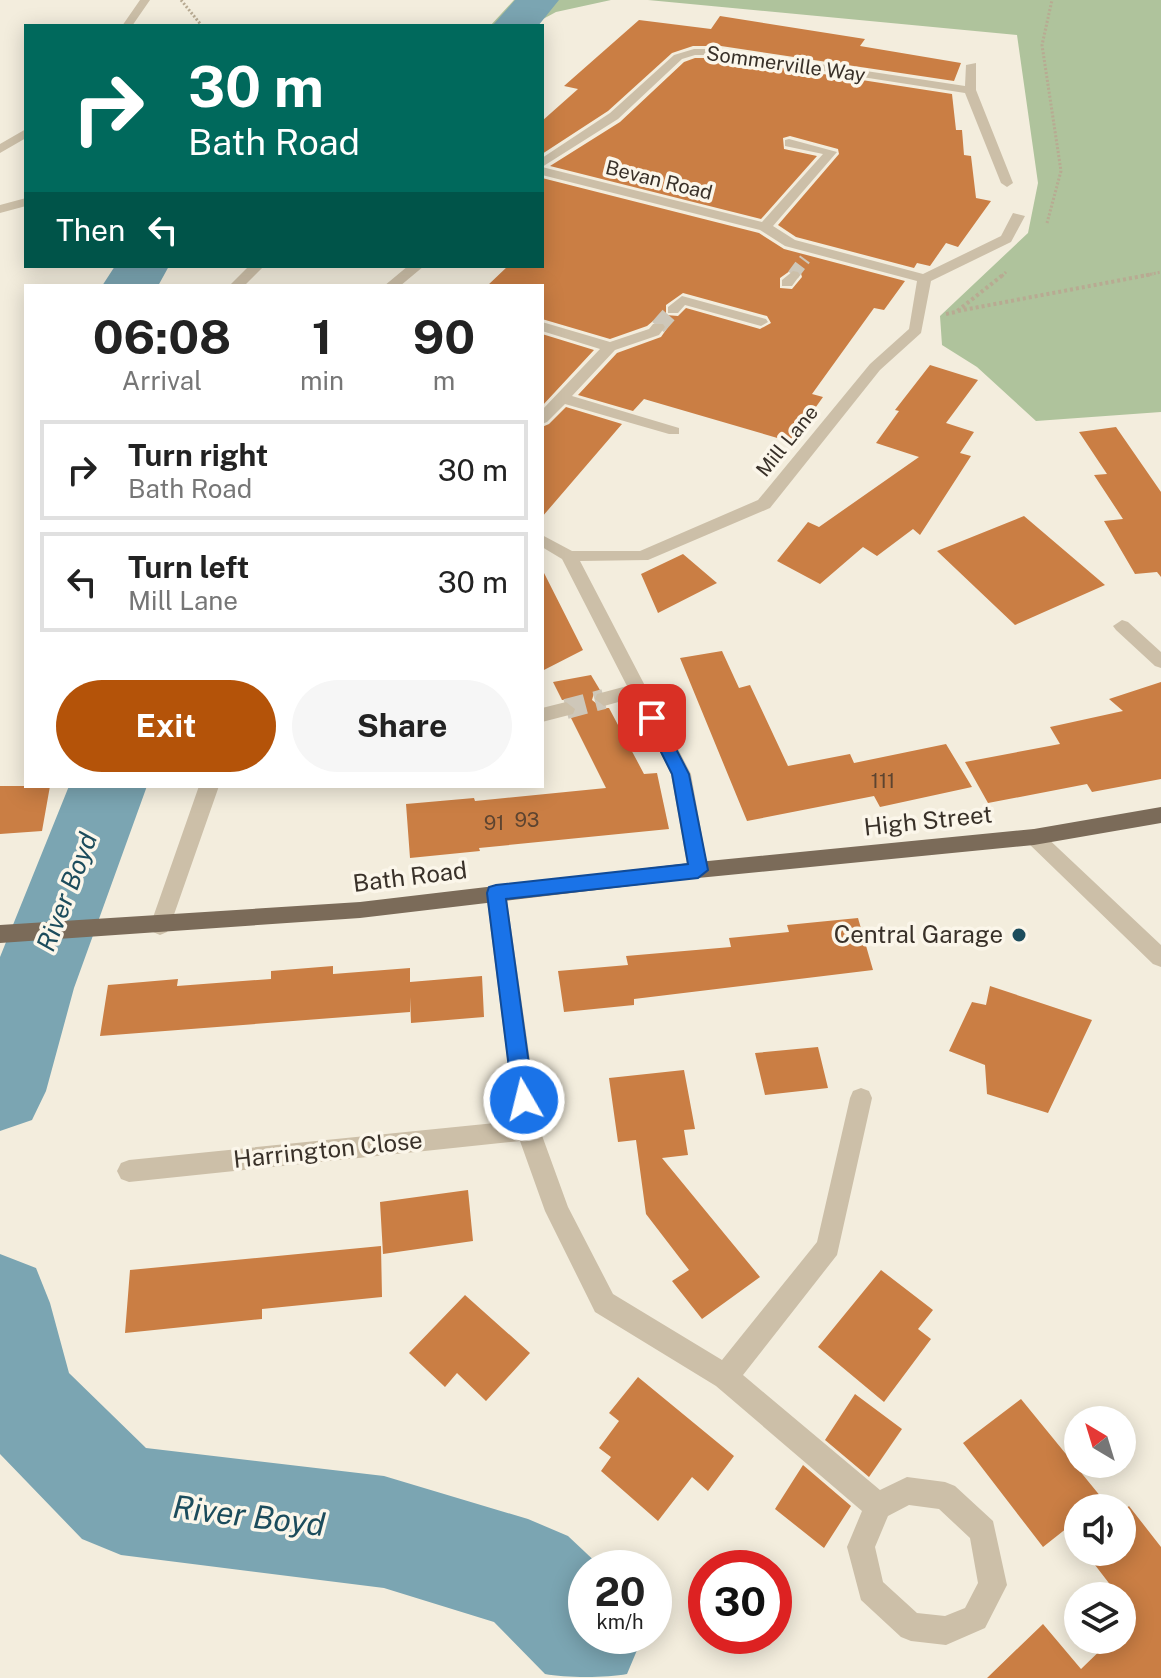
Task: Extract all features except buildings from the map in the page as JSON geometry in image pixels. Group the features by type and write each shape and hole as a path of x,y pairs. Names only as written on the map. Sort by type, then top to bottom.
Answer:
{"main road":[{"name":"High Street","path":"698,870 1034,837 1161,815"},
{"name":"Bath Road","path":"0,934 160,926 360,910 698,870"}],"street":[{"path":"128,24 145,0"},
{"name":"Sommerville Way","path":"544,162 614,116 678,57 694,52 721,52 970,90"},
{"path":"972,65 970,90 1007,183"},
{"path":"0,149 24,134"},
{"path":"765,227 831,152 789,143"},
{"name":"Bevan Road","path":"544,172 765,227 809,254 924,279"},
{"path":"0,209 24,203"},
{"path":"924,279 1006,239 1018,216"},
{"path":"238,284 255,268"},
{"path":"394,284 414,268"},
{"name":"Mill Lane","path":"569,556 642,556 764,504 875,367 916,330 924,279"},
{"path":"673,310 682,300 761,322"},
{"path":"544,327 610,347"},
{"path":"544,417 610,347 654,332 658,327"},
{"path":"561,398 674,431"},
{"path":"544,541 569,556 681,774 698,870"},
{"path":"1122,626 1161,662"},
{"path":"604,699 638,690"},
{"path":"544,714 566,709"},
{"path":"160,926 208,788"},
{"path":"1034,837 1161,958"},
{"path":"496,893 528,1130 557,1211 604,1303 725,1377 878,1506"},
{"path":"725,1377 828,1247 861,1098"},
{"name":"Harrington Close","path":"129,1171 528,1130"},
{"path":"907,1491 945,1496 983,1531 993,1585 975,1618 946,1631 911,1627 871,1590 861,1547 878,1506 907,1491"}],"path":[{"path":"181,0 200,24"},
{"path":"956,312 1161,272"}],"green space":[{"path":"514,0 611,0 556,12 534,24 492,24"},
{"path":"648,0 1161,0 1161,412 1036,421 977,367 942,345 940,316 1028,233 1038,183 1017,35"}],"waterway":[{"name":"River Boyd","path":"516,24 538,0"},
{"name":"River Boyd","path":"131,284 141,268"},
{"name":"River Boyd","path":"0,1091 31,988 107,788"},
{"name":"River Boyd","path":"0,1303 24,1403 121,1500 384,1532 528,1576 568,1615"}],"tunnel":[{"path":"793,275 805,259"},
{"path":"658,327 673,310"},
{"path":"566,709 604,699"}],"place":[{"name":"Central Garage","path":"1019,935"}],"route":[{"path":"524,1100 496,893 698,870 681,774 652,718"}]}
